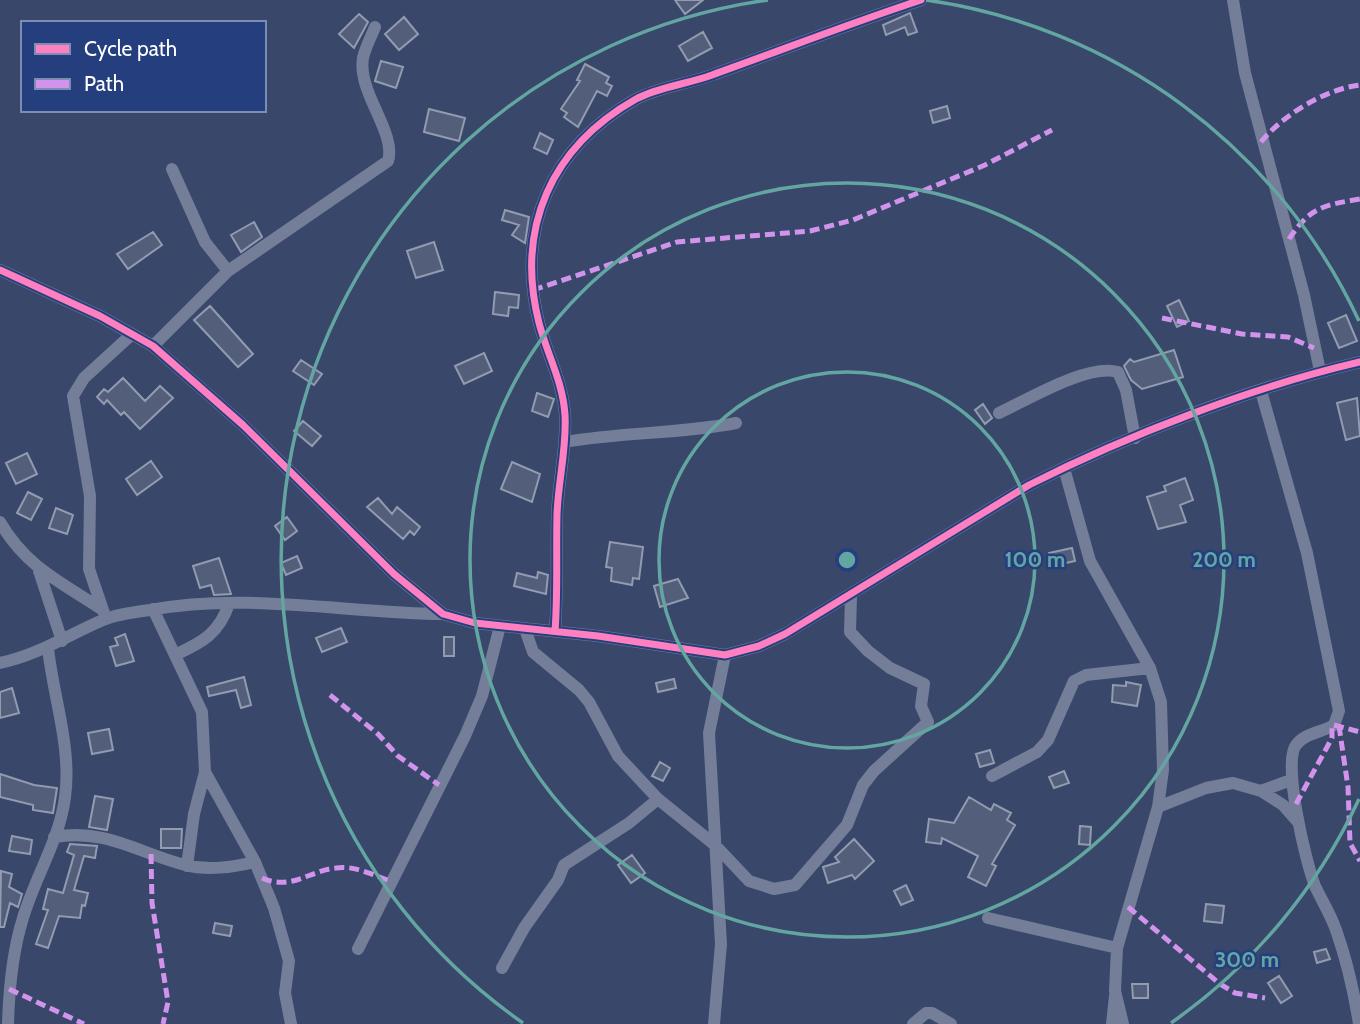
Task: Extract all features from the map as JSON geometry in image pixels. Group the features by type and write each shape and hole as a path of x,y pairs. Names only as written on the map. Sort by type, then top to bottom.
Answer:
{"street":[{"path":"555,631 559,584 557,517 565,442 561,386 539,324 533,290 533,259 545,191 555,173 606,119 640,97 688,84 757,56 921,0"},
{"path":"1233,0 1250,96 1301,282 1320,371"},
{"path":"153,346 228,271 388,161 388,144 367,91 363,69 363,57 375,27"},
{"path":"172,169 205,243 228,271"},
{"path":"0,270 89,310 153,346 243,425 394,574 443,614"},
{"path":"104,614 89,569 90,496 73,396 84,378 131,335"},
{"path":"0,663 48,648 104,614 229,604 331,606 443,614 500,626 725,655 759,646 785,634 1029,485 1063,468 1261,391 1320,371 1360,362"},
{"path":"999,413 1088,373 1108,369 1118,372 1126,390 1135,438"},
{"path":"1261,391 1307,553 1339,711 1334,725 1303,738 1296,746 1291,755 1291,780 1312,876 1336,928 1353,982 1359,1024"},
{"path":"565,442 597,436 697,431 736,423"},
{"path":"1063,468 1090,561 1150,668 1161,702 1163,770 1158,807 1117,948 1112,1024"},
{"path":"0,522 10,539 39,571 104,614"},
{"path":"39,571 62,641"},
{"path":"525,629 533,652 563,675 589,702 618,755 658,799 715,845 749,881 774,889 795,885 847,825 863,785 874,771 926,726 927,718 921,706 924,684 890,668 853,636 848,627 851,596"},
{"path":"177,654 210,638 218,629 229,604"},
{"path":"153,609 177,654 202,712 205,772 194,814 187,866"},
{"path":"358,949 465,736 482,696 500,626"},
{"path":"8,1024 11,967 23,917 54,837 65,799 67,764 48,648"},
{"path":"714,1024 721,944 709,733 725,655"},
{"path":"992,776 1037,751 1048,740 1074,681 1087,675 1150,668"},
{"path":"205,772 255,862 287,948 289,961 285,993 291,1024"},
{"path":"1261,791 1291,780"},
{"path":"1158,807 1233,783 1261,791 1283,805 1300,825"},
{"path":"502,968 524,928 558,880 564,864 629,823 658,799"},
{"path":"54,837 78,832 96,835 187,866 227,869 255,862"},
{"path":"988,918 1117,948"},
{"path":"1115,990 1123,1024"},
{"path":"913,1024 926,1013 951,1024"}],"building":[{"path":"675,0 703,0 685,14"},
{"path":"910,13 917,32 908,35 905,27 886,35 883,25"},
{"path":"359,14 368,22 354,48 339,34"},
{"path":"404,17 418,34 399,50 385,34"},
{"path":"703,32 712,48 688,61 679,46"},
{"path":"381,61 403,67 396,88 375,81"},
{"path":"585,64 609,77 606,83 612,86 607,96 597,91 578,127 564,117 567,113 561,109 580,81 577,80"},
{"path":"947,106 950,118 933,123 930,111"},
{"path":"429,109 465,118 459,141 424,132"},
{"path":"540,133 553,140 547,154 534,148"},
{"path":"505,210 529,217 525,243 512,235 519,225 502,220"},
{"path":"254,222 262,237 241,252 231,235"},
{"path":"153,232 162,245 128,269 117,254"},
{"path":"434,242 443,270 416,278 407,251"},
{"path":"495,292 519,295 518,308 509,307 508,316 493,314"},
{"path":"1179,300 1189,321 1177,327 1167,306"},
{"path":"210,306 253,354 238,367 194,320"},
{"path":"1346,315 1357,341 1339,348 1328,323"},
{"path":"1174,350 1183,377 1142,389 1131,380 1124,366 1130,359 1134,362"},
{"path":"484,353 492,371 464,384 455,366"},
{"path":"301,360 322,374 314,385 293,371"},
{"path":"123,378 145,401 160,386 173,398 140,429 124,412 121,415 107,400 104,404 97,397 104,389 108,392"},
{"path":"537,393 554,399 548,417 532,411"},
{"path":"1357,398 1360,436 1346,440 1337,403"},
{"path":"983,404 992,418 985,424 975,410"},
{"path":"303,421 321,436 312,446 294,431"},
{"path":"27,453 37,474 16,484 6,463"},
{"path":"151,461 162,477 137,495 126,479"},
{"path":"512,462 540,474 532,502 501,489"},
{"path":"1185,478 1193,500 1180,505 1186,522 1158,529 1147,497 1166,491 1164,486"},
{"path":"28,492 42,499 31,520 17,513"},
{"path":"378,498 392,514 397,507 420,527 414,535 410,531 403,539 367,507"},
{"path":"56,508 73,515 67,534 49,528"},
{"path":"287,517 297,531 285,540 275,526"},
{"path":"610,542 643,547 639,579 633,578 632,585 611,581 612,568 606,567"},
{"path":"1072,548 1075,561 1052,566 1049,553"},
{"path":"297,556 302,568 286,575 281,563"},
{"path":"219,558 231,594 214,595 211,585 200,588 193,566"},
{"path":"538,572 548,575 546,594 514,586 517,573 537,578"},
{"path":"678,579 688,598 660,607 654,586"},
{"path":"341,628 347,642 322,652 316,638"},
{"path":"125,634 134,661 116,666 110,647 118,645 115,638"},
{"path":"444,637 454,637 454,656 444,656"},
{"path":"244,677 251,705 241,708 236,690 209,696 207,687"},
{"path":"674,679 676,688 658,692 656,683"},
{"path":"1126,682 1141,685 1137,706 1112,702 1113,685 1126,686"},
{"path":"12,688 19,713 0,718 0,692"},
{"path":"109,729 113,750 92,754 88,733"},
{"path":"990,750 994,763 980,767 976,754"},
{"path":"660,762 670,768 663,781 652,776"},
{"path":"1064,771 1069,783 1054,788 1049,777"},
{"path":"0,774 34,785 57,788 53,813 33,810 33,805 0,797"},
{"path":"95,796 113,799 107,830 89,827"},
{"path":"969,797 991,810 994,804 1011,813 1007,820 1015,825 992,864 996,866 986,886 968,877 978,856 942,838 941,844 926,842 929,819 954,823"},
{"path":"1080,826 1091,827 1090,845 1079,844"},
{"path":"161,829 182,829 181,848 161,848"},
{"path":"12,836 32,840 30,854 9,851"},
{"path":"854,839 874,861 855,879 852,875 828,883 823,867 839,862 835,857"},
{"path":"70,844 97,846 95,858 84,856 74,890 88,893 80,918 59,916 48,948 36,944 48,910 43,909 48,889 63,893 74,855 67,852"},
{"path":"632,855 645,873 631,883 618,865"},
{"path":"1,871 12,874 9,887 22,894 18,907 10,903 4,927 0,927"},
{"path":"906,885 913,900 901,905 894,891"},
{"path":"1206,904 1224,906 1222,923 1204,921"},
{"path":"215,923 232,926 230,936 213,933"},
{"path":"1326,949 1330,959 1317,963 1314,952"},
{"path":"1279,976 1292,996 1281,1003 1268,983"},
{"path":"1132,984 1148,984 1148,998 1133,998"}],"marked path":[{"path":"1261,142 1281,122 1306,105 1333,92 1360,85"},
{"path":"533,290 677,242 810,231 853,220 985,165 1052,130"},
{"path":"1289,239 1304,220 1319,209 1360,199"},
{"path":"1162,318 1242,334 1288,337 1314,348"},
{"path":"330,695 378,734 398,756 439,785"},
{"path":"1334,725 1360,732"},
{"path":"1296,804 1332,738 1332,726"},
{"path":"1339,726 1348,787 1350,843 1360,861"},
{"path":"151,854 152,903 168,1002 163,1024"},
{"path":"262,878 291,881 343,867 390,881"},
{"path":"1128,907 1220,984 1235,993 1265,998"},
{"path":"9,989 84,1024"}],"cycle path":[{"path":"555,631 557,515 565,415 558,380 539,323 533,288 532,255 537,223 547,193 562,166 582,141 606,119 636,99 712,75 921,0"},
{"path":"0,270 100,316 153,346 243,425 394,574 443,614 475,623 598,636 725,655 759,646 785,634 1029,485 1067,466 1191,414 1319,372 1360,362"}]}
